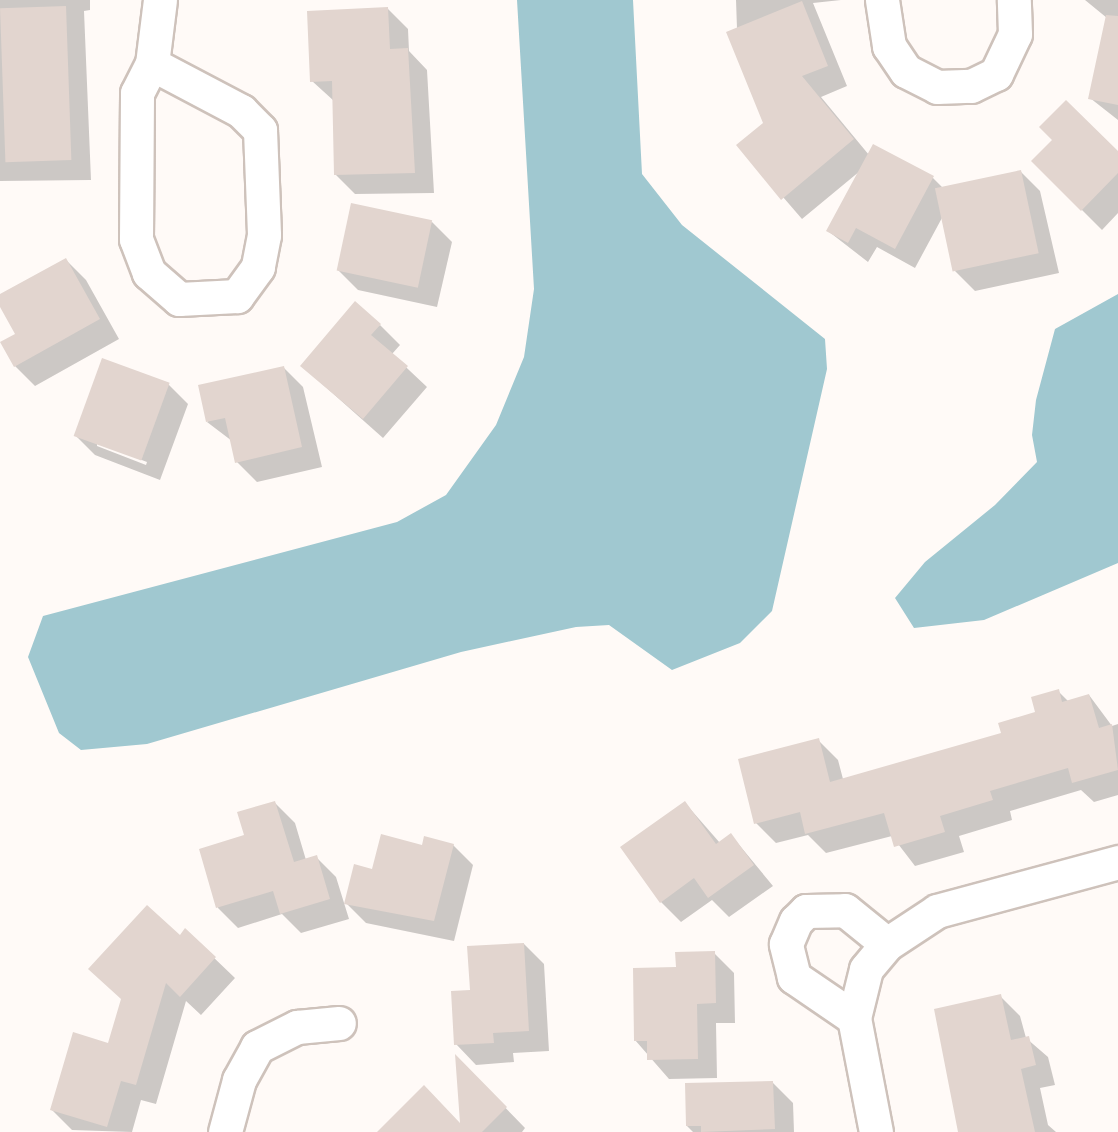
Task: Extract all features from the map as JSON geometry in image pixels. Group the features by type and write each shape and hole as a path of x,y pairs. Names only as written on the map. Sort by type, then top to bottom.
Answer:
{"street":[{"path":"153,64 221,98 260,130 264,235 258,267 237,296 179,299 149,273 136,238 137,93 153,64 160,0"},
{"path":"882,0 890,46 906,71 938,87 971,86 996,74 1014,34 1014,0"},
{"path":"876,1132 855,1017 866,969 887,944 937,911 1118,862"},
{"path":"855,1017 794,977 786,944 796,921 806,911 845,910 887,944"},
{"path":"225,1132 238,1080 257,1047 297,1027 339,1023"}],"water":[{"path":"517,0 633,0 642,174 682,225 825,339 827,369 772,611 740,643 672,670 609,625 576,627 461,652 147,744 81,750 59,733 28,657 43,616 397,522 446,495 496,425 524,357 534,289"},
{"path":"1118,294 1118,563 984,620 914,628 895,598 925,562 995,505 1037,462 1032,435 1036,400 1055,329"}],"building":[{"path":"802,1 828,66 802,76 854,139 781,200 736,145 763,123 726,32"},
{"path":"66,6 71,160 5,162 0,8"},
{"path":"388,7 390,49 408,48 415,173 334,175 332,81 310,82 307,11"},
{"path":"1106,15 1118,16 1118,105 1088,99"},
{"path":"1066,100 1118,151 1118,173 1081,211 1031,161 1052,140 1039,127"},
{"path":"873,144 934,176 895,249 856,228 848,243 826,231"},
{"path":"1021,170 1039,253 953,271 935,188"},
{"path":"351,203 432,220 418,288 337,270"},
{"path":"66,258 100,319 14,367 0,342 15,334 0,307 0,294"},
{"path":"355,301 381,324 371,335 408,366 363,419 300,366"},
{"path":"102,358 170,383 141,461 74,436"},
{"path":"284,366 302,447 235,463 225,418 206,422 198,385"},
{"path":"1059,689 1062,702 1089,694 1099,728 1112,724 1118,770 1072,783 1068,768 990,791 993,800 940,816 945,832 894,847 884,813 805,834 800,812 754,824 738,759 819,738 830,782 1001,733 998,723 1035,712 1031,697"},
{"path":"275,801 294,862 317,855 330,899 280,914 273,891 216,908 199,849 244,835 237,812"},
{"path":"685,801 716,844 731,833 754,865 708,898 694,878 660,903 620,847"},
{"path":"381,834 422,845 424,836 454,844 434,921 344,904 354,864 372,869"},
{"path":"147,905 180,935 185,928 216,957 180,997 166,983 136,1085 121,1081 107,1127 50,1110 73,1032 108,1043 121,999 88,969"},
{"path":"524,943 529,1031 493,1033 494,1043 454,1045 451,991 470,990 467,946"},
{"path":"715,951 716,1003 697,1004 698,1059 647,1060 647,1041 634,1041 633,968 676,967 675,952"},
{"path":"1001,994 1011,1040 1029,1036 1036,1065 1021,1069 1035,1132 958,1132 934,1009"},
{"path":"455,1054 507,1107 482,1132 377,1132 424,1085 460,1123"},
{"path":"773,1081 775,1129 701,1132 701,1126 686,1126 685,1083"}]}
